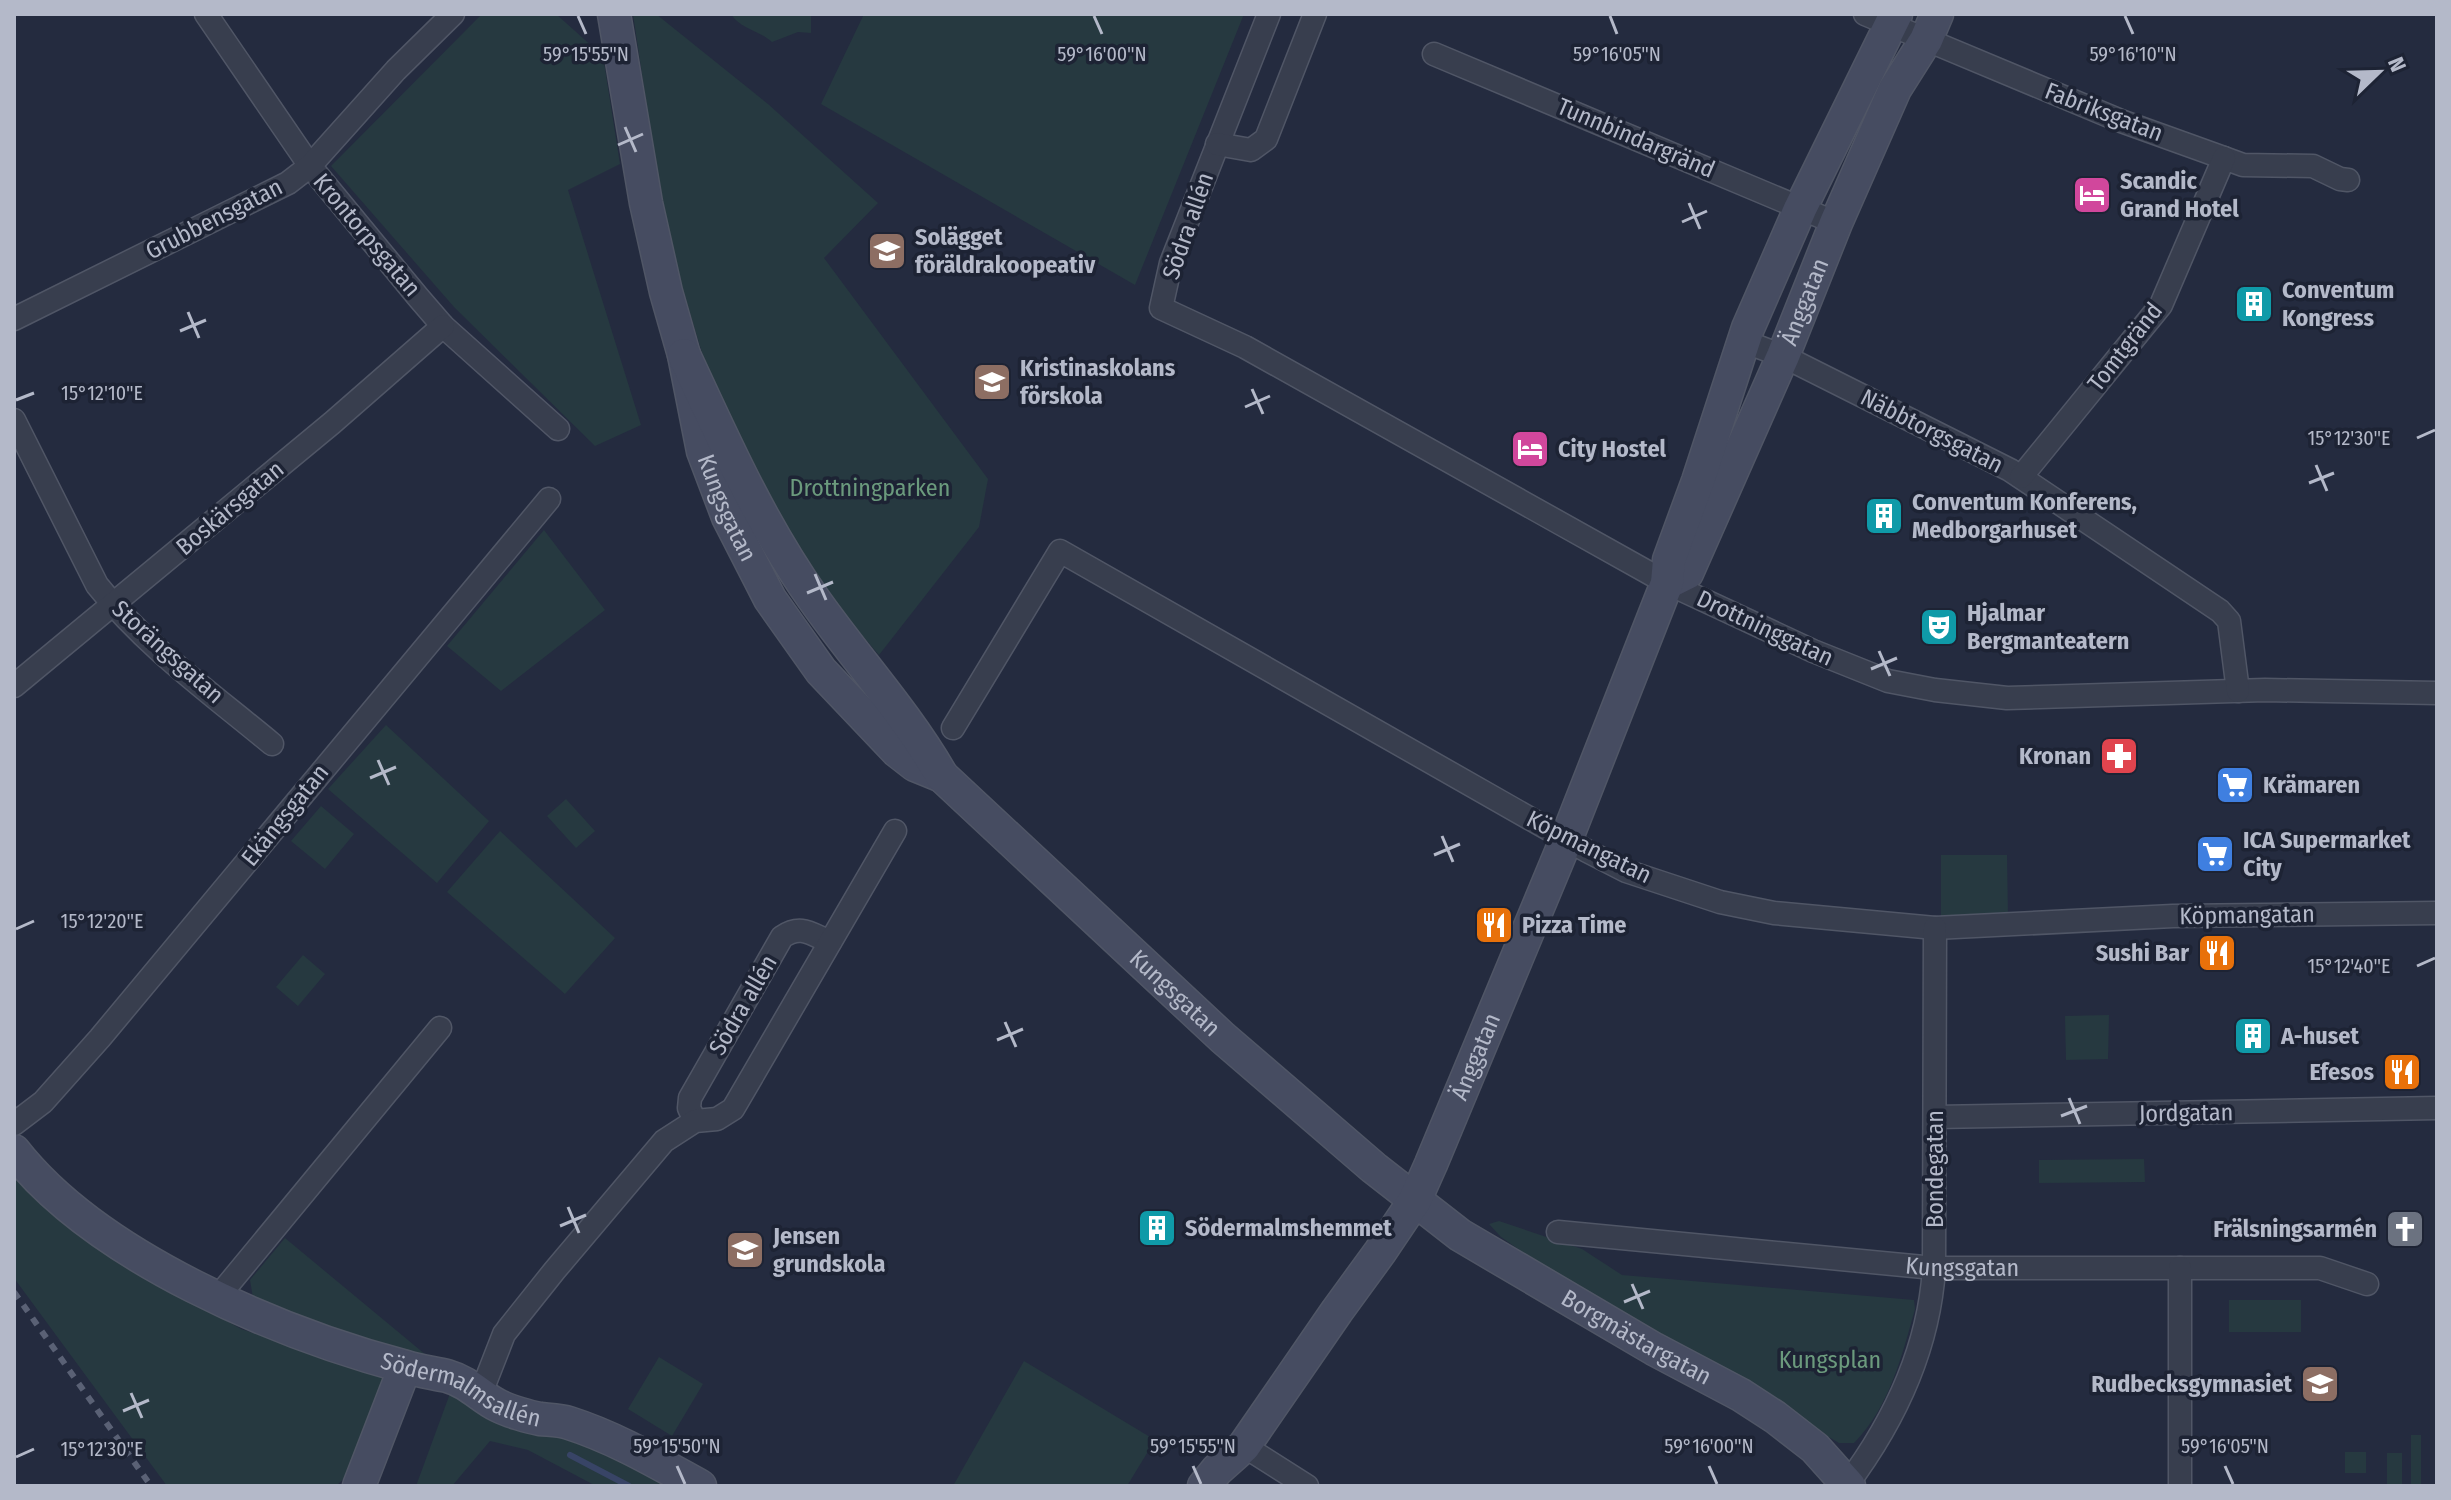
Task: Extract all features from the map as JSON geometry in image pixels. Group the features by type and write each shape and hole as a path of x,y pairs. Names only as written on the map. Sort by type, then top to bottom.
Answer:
{"street":[{"name":"Krontorpsgatan","path":"206,14 310,166 443,326 558,429"},
{"name":"Grubbensgatan","path":"14,319 288,183 310,166 386,80 453,14"},
{"name":"Kungsgatan","path":"614,14 646,203 684,355 773,539 813,599 923,743 942,776 1223,1038 1415,1200"},
{"name":"Södra allén","path":"1161,308 1171,263 1269,14"},
{"name":"Södra allén","path":"1217,144 1251,150 1266,139 1315,14"},
{"name":"Fabriksgatan","path":"1884,18 1932,27 2121,121 2243,165 2313,166 2348,180"},
{"name":"Änggatan","path":"1204,1486 1244,1446 1415,1200 1566,840 1667,583 1669,560 1743,341 1884,18"},
{"name":"Änggatan","path":"1667,583 1687,573 1783,356 1836,223 1895,89 1932,27"},
{"name":"Tunnbindargränd","path":"1434,54 1836,223"},
{"name":"Tomtgränd","path":"2021,477 2161,305 2224,158"},
{"name":"Drottninggatan","path":"1161,308 1245,347 1667,583 1838,662 1888,681 2007,698 2238,691 2437,693"},
{"name":"Boskärsgatan","path":"14,686 332,423 443,326"},
{"name":"Näbbtorgsgatan","path":"1743,341 1783,356 1956,441 2021,477 2220,611 2229,621 2238,691"},
{"name":"Storängsgatan","path":"14,420 97,585 112,604 133,628 272,744"},
{"name":"Ekängsgatan","path":"14,1124 43,1102 100,1038 549,499"},
{"name":"Köpmangatan","path":"953,728 1060,551 1566,840 1626,871 1720,902 1774,913 1935,928 2173,916 2437,913"},
{"name":"Södra allén","path":"481,1393 504,1334 664,1141 695,1121 717,1119 733,1109 895,831"},
{"name":"Bondegatan","path":"1848,1485 1880,1438 1903,1394 1932,1304 1935,928"},
{"name":"Södra allén","path":"695,1121 689,1108 690,1098 782,937 793,930 805,931 830,942"},
{"path":"217,1298 440,1028"},
{"name":"Jordgatan","path":"1935,1117 2437,1108"},
{"name":"Södermalmsallén","path":"14,1151 47,1188 107,1235 175,1277 217,1298 312,1336 405,1367 469,1384 498,1406 534,1418 567,1422 626,1446 700,1486"},
{"name":"Borgmästargatan","path":"1415,1200 1460,1235 1775,1417 1815,1448 1848,1485"},
{"name":"Kungsgatan","path":"1558,1232 1934,1268 2320,1268 2367,1284"},
{"path":"2180,1268 2180,1486"},
{"path":"359,1486 405,1367"},
{"path":"1244,1446 1307,1486"}],"green space":[{"path":"482,14 556,14 603,56 620,164 568,190 641,425 595,446 454,307 331,166"},
{"name":"Drottningparken","path":"633,14 656,14 768,104 878,203 824,258 988,479 979,527 879,655 786,547 717,402 674,261"},
{"path":"731,14 811,14 811,33 798,32 772,42 739,23"},
{"path":"864,14 1244,14 1135,285 821,104"},
{"path":"544,530 605,610 501,691 447,646"},
{"path":"386,725 489,821 437,883 328,789"},
{"path":"566,799 595,831 576,848 547,816"},
{"path":"321,806 354,834 325,869 291,841"},
{"path":"500,831 615,938 565,994 447,892"},
{"path":"1941,855 2007,855 2008,916 1941,917"},
{"path":"303,955 325,974 298,1006 276,987"},
{"path":"2109,1015 2108,1059 2066,1060 2065,1016"},
{"path":"2144,1159 2145,1182 2039,1183 2039,1160"},
{"path":"14,1172 130,1266 241,1329 393,1379 358,1465 336,1486 167,1486 14,1278"},
{"name":"Kungsplan","path":"1499,1221 1582,1249 1622,1275 1914,1300 1915,1309 1893,1380 1876,1414 1854,1443 1839,1443 1551,1272 1501,1237 1489,1224"},
{"path":"285,1238 426,1355 416,1358 253,1298 250,1280"},
{"path":"2229,1300 2301,1300 2301,1332 2229,1332"},
{"path":"659,1357 703,1384 672,1436 628,1409"},
{"path":"1024,1361 1155,1440 1127,1486 953,1486"},
{"path":"452,1388 587,1444 671,1486 596,1486 528,1450 490,1441 452,1486 416,1486"},
{"path":"2411,1435 2421,1435 2421,1486 2411,1486"},
{"path":"2345,1452 2366,1452 2366,1473 2345,1473"},
{"path":"2387,1453 2402,1453 2402,1484 2387,1484"}],"waterway":[{"path":"570,1455 629,1486"}],"railway":[{"path":"14,1292 151,1486"}],"place":[{"name":"Scandic Grand Hotel","path":"2092,195"},
{"name":"Solägget föräldrakoopeativ","path":"887,251"},
{"name":"Conventum Kongress","path":"2254,304"},
{"name":"Kristinaskolans förskola","path":"992,382"},
{"name":"City Hostel","path":"1530,449"},
{"name":"Conventum Konferens, Medborgarhuset","path":"1884,516"},
{"name":"Hjalmar Bergmanteatern","path":"1939,627"},
{"name":"Kronan","path":"2119,756"},
{"name":"Krämaren","path":"2235,785"},
{"name":"ICA Supermarket City","path":"2215,854"},
{"name":"Pizza Time","path":"1494,925"},
{"name":"Sushi Bar","path":"2217,953"},
{"name":"A-huset","path":"2253,1036"},
{"name":"Efesos","path":"2402,1072"},
{"name":"Södermalmshemmet","path":"1157,1228"},
{"name":"Frälsningsarmén","path":"2405,1229"},
{"name":"Jensen grundskola","path":"745,1250"},
{"name":"Rudbecksgymnasiet","path":"2320,1384"}]}
